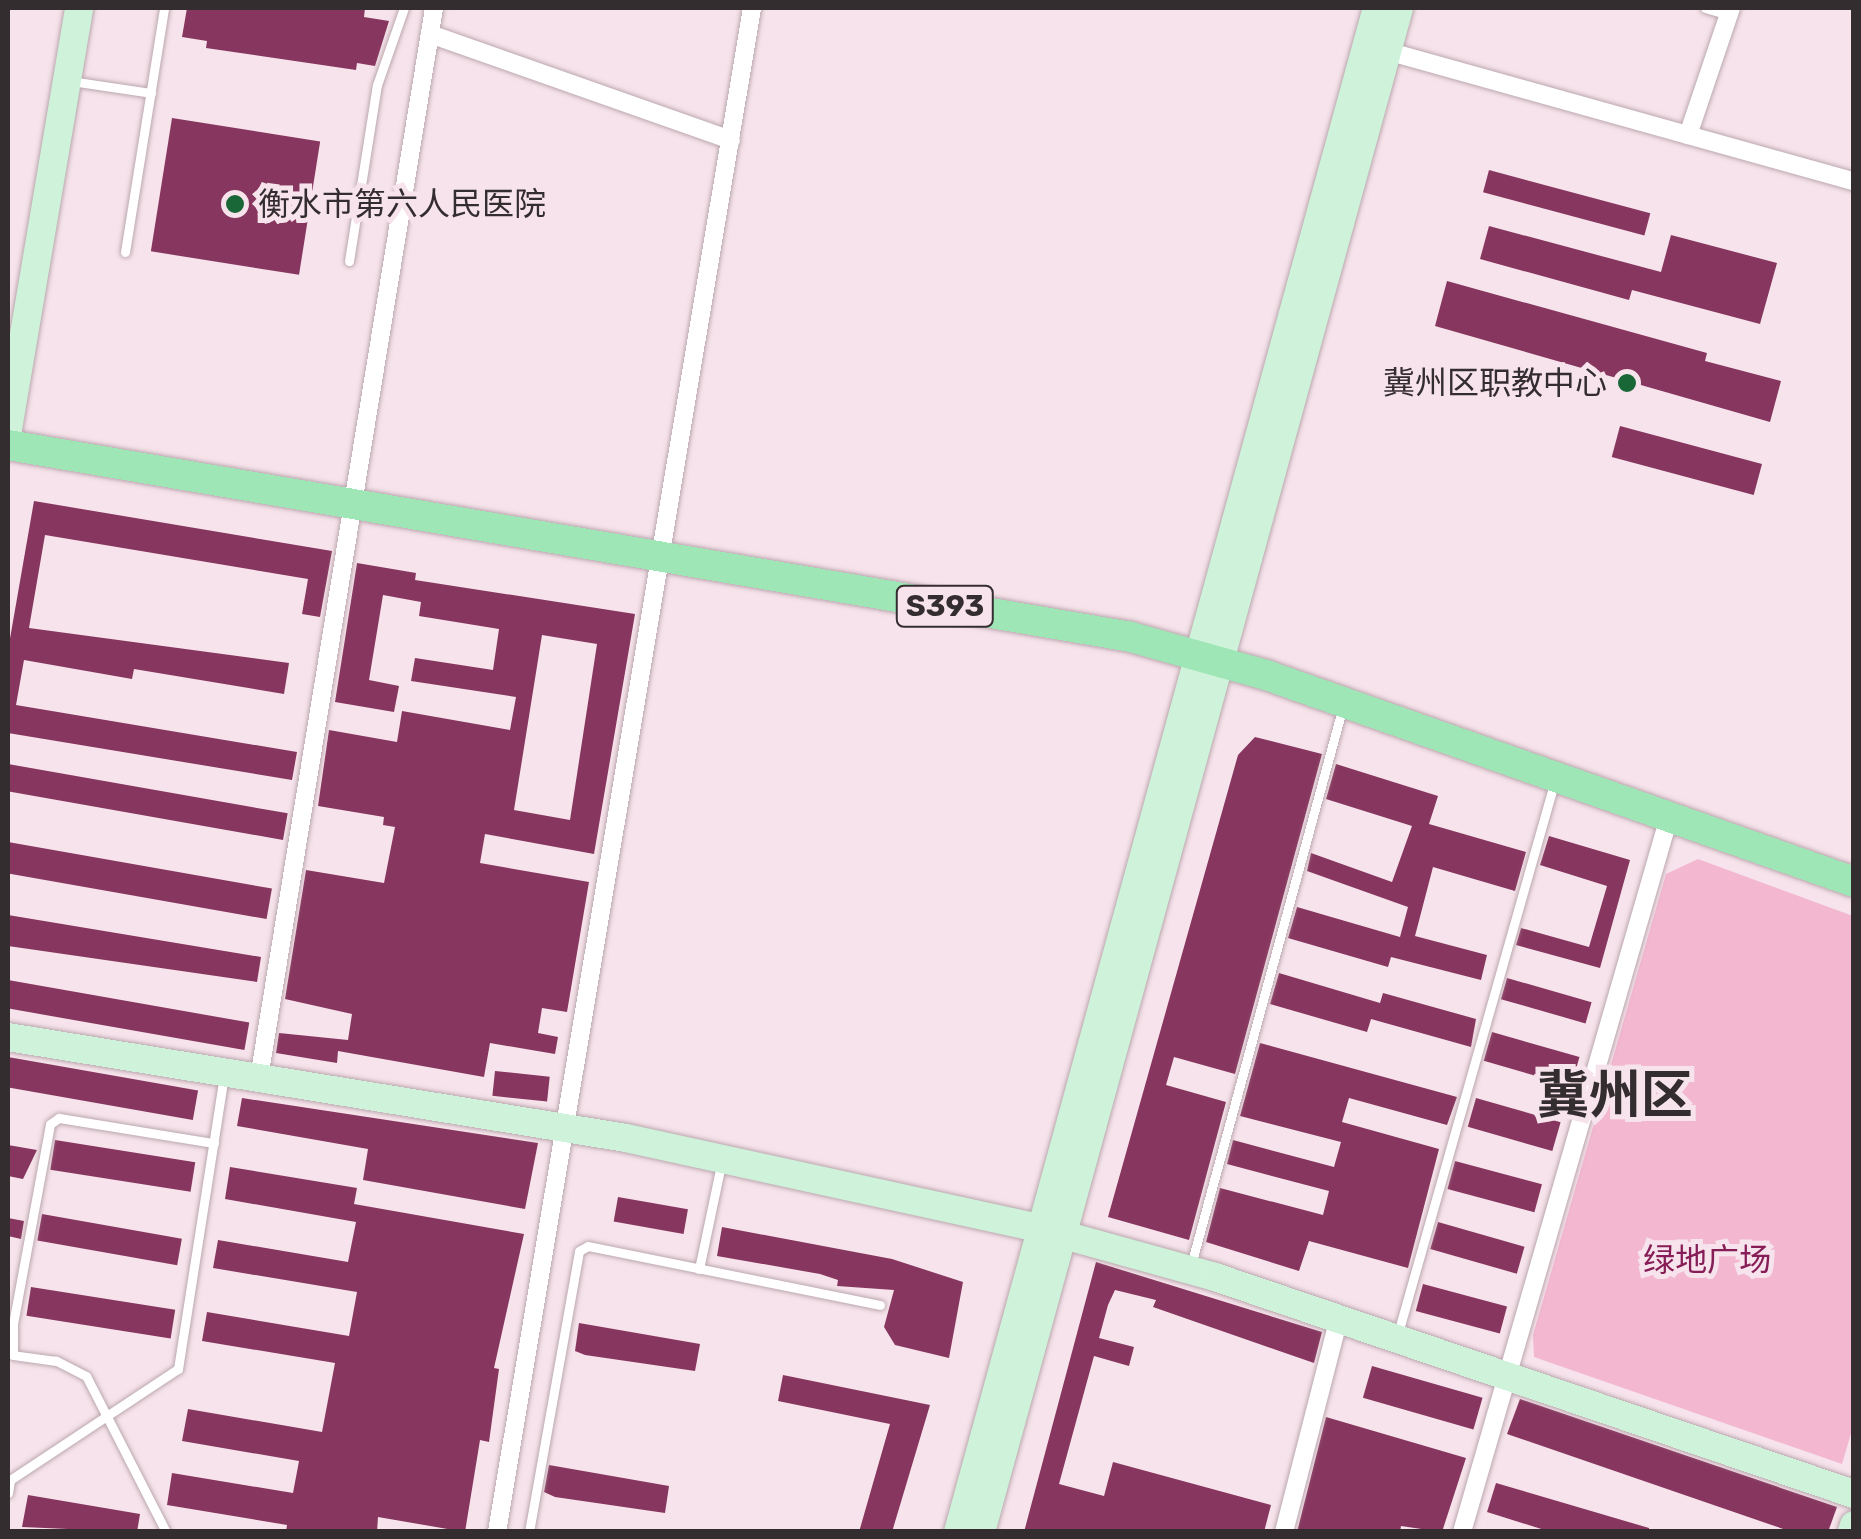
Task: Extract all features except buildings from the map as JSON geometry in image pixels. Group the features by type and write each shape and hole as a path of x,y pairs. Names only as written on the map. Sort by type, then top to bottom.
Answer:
{"main road":[{"path":"8,429 80,8"},
{"path":"1210,658 1376,8"},
{"path":"958,1532 1052,1232 1210,658 1398,8"},
{"name":"S393","path":"8,446 1130,637 1210,658 1344,703 1854,882"},
{"path":"8,1037 567,1128 722,1157 1052,1232 1190,1270 1339,1318 1854,1494"},
{"path":"981,1532 1052,1232"}],"street":[{"path":"259,1078 434,8"},
{"path":"497,1532 752,8"},
{"path":"1688,135 1728,11"},
{"path":"430,34 732,140"},
{"path":"1387,51 1854,181"},
{"path":"1462,1532 1669,817"},
{"path":"1284,1532 1339,1318"}],"lane":[{"path":"125,252 164,8"},
{"path":"349,262 377,85 404,8"},
{"path":"1705,8 1728,11"},
{"path":"68,80 150,93"},
{"path":"1190,1270 1344,703"},
{"path":"1397,1337 1556,778"},
{"path":"8,1493 10,1480 110,1417 178,1368 224,1072"},
{"path":"166,1532 110,1417 75,1367 14,1355 10,1348 44,1131 59,1118 214,1143"},
{"path":"699,1269 722,1157"},
{"path":"529,1532 578,1251 588,1246 880,1306"}],"green space":[{"name":"绿地广场","path":"1698,859 1853,916 1854,1423 1842,1464 1534,1357 1533,1335 1666,874"}],"place":[{"name":"衡水市第六人民医院","path":"235,204"},
{"name":"冀州区职教中心","path":"1627,383"}],"district":[{"name":"冀州区","path":"1615,1096"}]}
